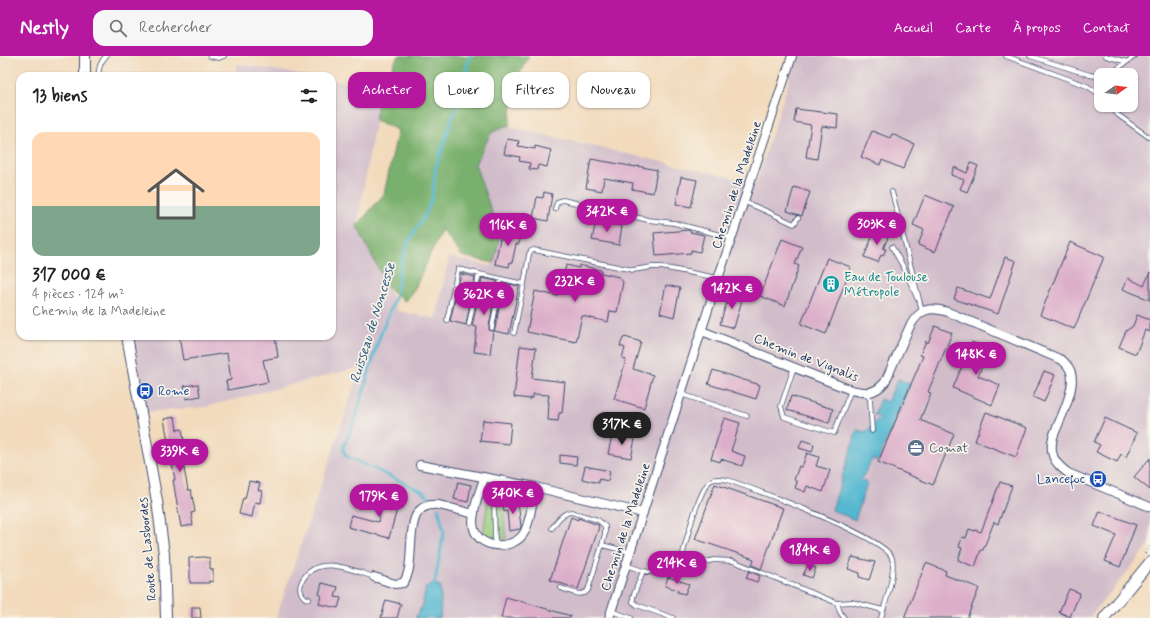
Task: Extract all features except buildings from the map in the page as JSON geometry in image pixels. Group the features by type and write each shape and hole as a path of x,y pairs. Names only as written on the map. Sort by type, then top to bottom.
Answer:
{"street":[{"path":"85,56 85,72"},
{"name":"Chemin de la Madeleine","path":"610,614 718,278 792,56"},
{"path":"922,311 937,309 948,312 1062,360 1068,365 1071,372 1071,390 1051,445 1052,454 1055,461 1060,468 1068,473 1150,507"},
{"name":"Chemin de Vignalis","path":"702,331 851,390 864,393 873,392 880,388 885,382 910,326 915,317 922,311"},
{"name":"Route de Lasbordes","path":"128,340 158,502 164,554 166,618"},
{"path":"420,465 535,488 643,513"},
{"path":"484,478 474,514 473,525 479,539 489,544 508,544 521,537 527,526 535,488"},
{"path":"374,577 395,584 403,583 405,581 414,522 419,511 424,507 434,504 474,514"},
{"path":"1104,618 1150,562"}],"lane":[{"path":"98,72 99,66 106,56"},
{"path":"210,56 219,58 224,56"},
{"path":"1006,56 1087,86 1094,90"},
{"path":"1030,56 1094,76"},
{"path":"1048,62 1049,56"},
{"path":"1106,56 1127,62"},
{"path":"1119,68 1135,56"},
{"path":"1116,112 1150,138"},
{"path":"892,192 922,311"},
{"path":"555,209 556,203 563,200 648,220 674,223 732,238"},
{"path":"744,202 794,224 798,218"},
{"path":"892,247 904,268 922,311"},
{"path":"514,333 529,254 534,250 633,270 661,267 718,278"},
{"path":"447,320 458,269 524,284"},
{"path":"469,324 479,274"},
{"path":"492,328 502,279"},
{"path":"794,367 781,406 784,417 834,433 851,390"},
{"path":"864,393 870,399 872,431"},
{"path":"681,394 747,416"},
{"path":"680,567 687,537 702,491 712,480 720,478 728,480 800,507 847,528 884,548 891,557 892,568 891,580 881,618"},
{"path":"494,496 495,545"},
{"path":"552,528 560,517 567,512 598,520 605,526 605,534 602,545 586,593 581,594 561,588"},
{"path":"602,545 630,552"},
{"path":"626,565 643,571 665,574 680,567 714,560 733,561 837,603 852,602 883,610"},
{"path":"309,599 305,598 301,592 301,583 309,572 320,566 339,566 374,577"},
{"path":"643,571 633,597 633,602 637,605 673,618"},
{"path":"837,603 844,618"},
{"path":"610,614 631,618"}],"shaded area":[{"path":"797,56 1150,56 1150,544 1089,618 276,618 361,367 204,407 145,412 134,340 336,340 336,81 348,83 348,108 378,108 357,226 398,311 436,319 449,257 491,266 494,263 499,236 475,164 491,133 505,126 756,183"},
{"path":"237,64 286,72 236,72"}],"green space":[{"path":"398,56 529,56 521,72 502,72 502,108 512,108 509,126 505,126 491,133 475,164 500,236 494,263 462,256 442,229 415,288 405,301 388,288 357,226 384,194 398,130 375,120 377,108 426,108 426,72 390,72"},
{"path":"489,493 502,494 506,539 483,535"}],"water":[{"path":"898,379 910,384 878,461 872,459 861,480 867,483 855,520 832,510 857,430 866,432 880,417 874,415 880,399 887,402"},
{"path":"434,584 440,586 440,618 415,618 422,606 426,587"}],"waterway":[{"name":"Ruisseau de Noncesse","path":"435,502 422,491 346,456 343,448 356,417 378,341 395,298 401,264 409,240 425,215 432,198 436,167 457,104 470,56"},
{"name":"Ruisseau de Noncesse","path":"434,587 444,531 438,508"}],"place":[{"name":"Eau de Toulouse Métropole","path":"831,284"},
{"name":"Rome","path":"145,391"},
{"name":"Comat","path":"916,448"},
{"name":"Lancefoc","path":"1098,479"}]}
